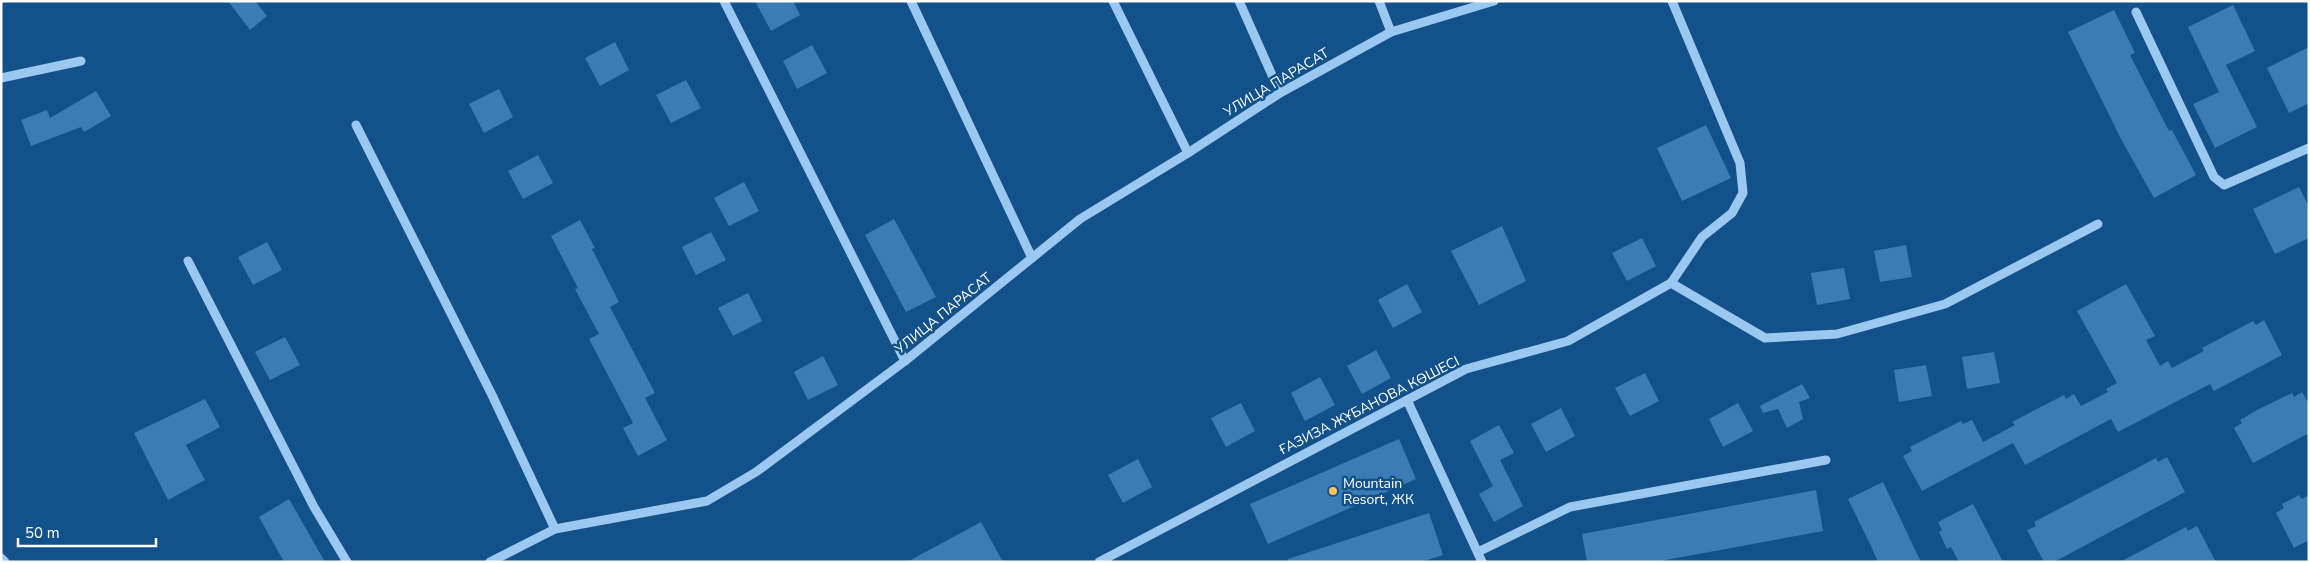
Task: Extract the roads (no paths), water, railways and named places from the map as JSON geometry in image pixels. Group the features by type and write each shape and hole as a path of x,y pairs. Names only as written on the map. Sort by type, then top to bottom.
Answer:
{"street":[{"path":"724,1 905,362"},
{"path":"911,1 1032,258"},
{"path":"1113,1 1188,153"},
{"path":"1239,1 1280,93"},
{"path":"1379,1 1392,32"},
{"name":"УЛИЦА ПАРАСАТ","path":"490,562 555,529 707,501 756,472 905,362 1080,219 1188,153 1280,93 1392,32 1494,1"},
{"path":"1672,1 1740,163 1743,194 1732,214 1702,237 1671,283 1765,338 1837,334 1945,304 2098,224"},
{"path":"2136,12 2214,177 2224,185 2309,148"},
{"path":"1,78 81,61"},
{"path":"356,124 492,395 555,529"},
{"path":"188,261 314,506 347,562"},
{"name":"ҒАЗИЗА ЖҰБАНОВА КӨШЕСІ","path":"1099,562 1466,369 1568,341 1671,283"},
{"path":"1407,400 1482,562"},
{"path":"1478,552 1570,507 1826,460"},
{"path":"1,558 5,562"}],"place":[{"name":"Mountain Resort, ЖК","path":"1333,491"}]}
